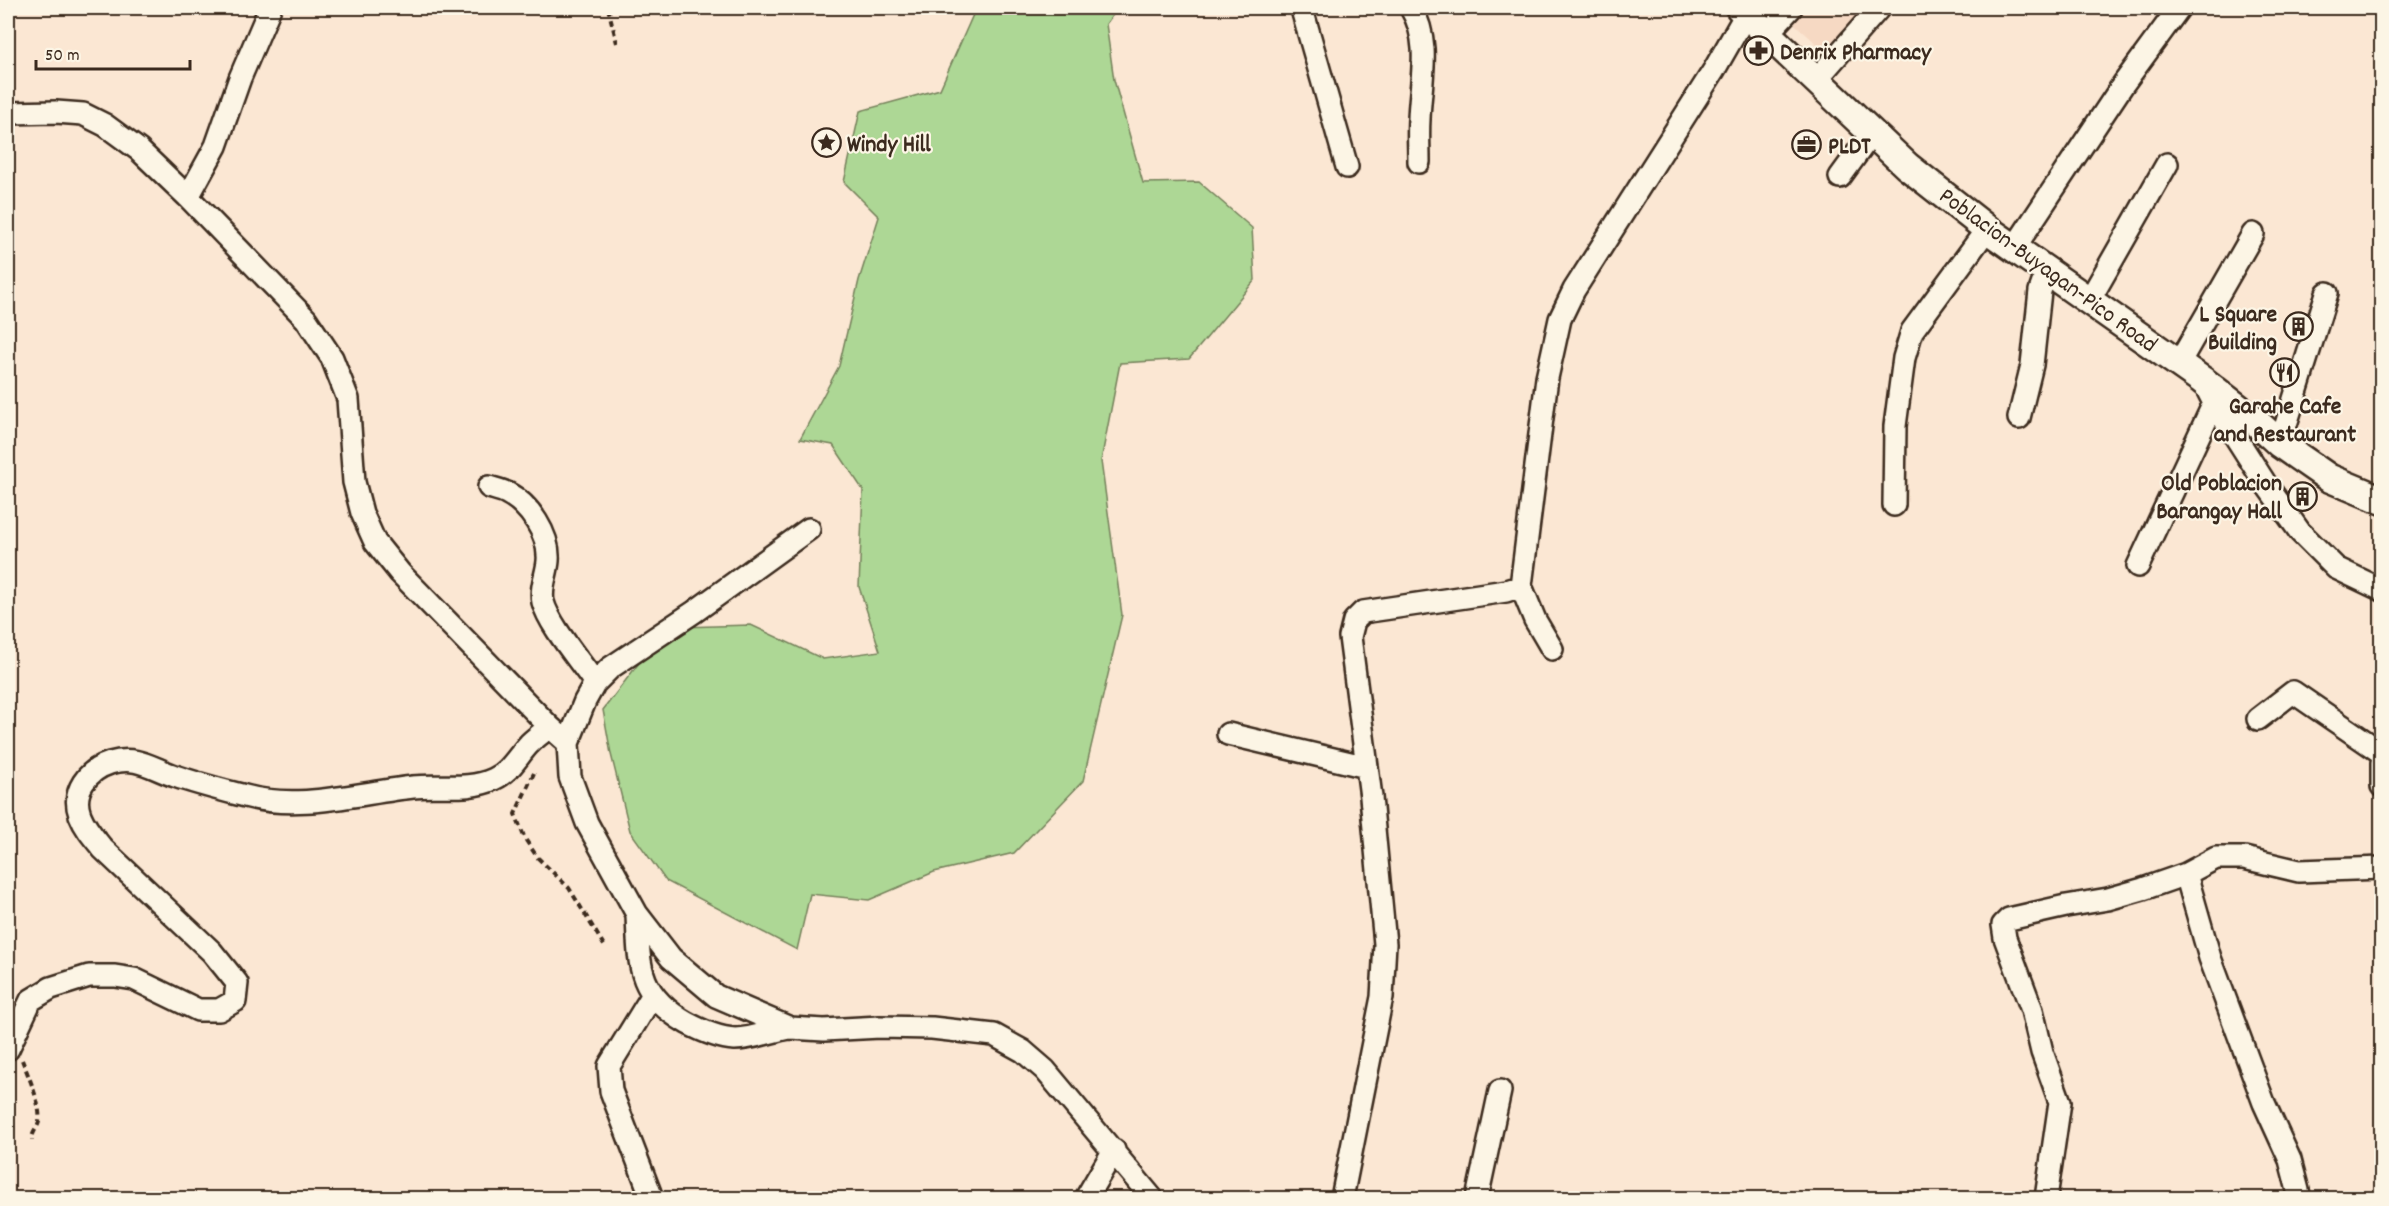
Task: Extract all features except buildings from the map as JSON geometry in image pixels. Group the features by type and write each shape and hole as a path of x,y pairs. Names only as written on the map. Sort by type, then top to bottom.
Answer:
{"main road":[{"name":"Poblacion-Buyagan-Pico Road","path":"1743,11 1907,166 1987,229 2179,363 2208,391 2255,421 2280,444 2329,478 2382,500"}],"street":[{"path":"188,197 216,146 240,78 270,8"},
{"path":"1306,8 1304,13 1347,167"},
{"path":"1411,8 1419,30 1424,55 1419,118 1419,162"},
{"path":"1767,34 1791,8"},
{"path":"1815,81 1879,8"},
{"path":"2015,247 2124,83 2179,8"},
{"path":"1552,649 1534,620 1521,586 1547,378 1560,319 1579,281 1714,70 1743,11"},
{"path":"8,113 82,114 105,125 139,150 188,197 306,319 332,358 348,399 354,482 362,513 375,542 400,573 568,743"},
{"path":"1839,177 1872,133"},
{"path":"2090,299 2167,164"},
{"path":"1894,505 1895,426 1904,358 1912,331 1987,229"},
{"path":"2179,363 2253,234"},
{"path":"2019,418 2032,365 2040,291 2048,271"},
{"path":"2280,444 2327,293"},
{"path":"2138,566 2208,391"},
{"path":"2208,391 2265,483 2300,532 2336,568 2382,590"},
{"path":"489,487 506,492 524,505 540,527 545,538 548,561 542,600 551,620 596,683"},
{"path":"790,1028 716,996 671,958 637,914 613,866 587,823 570,777 568,743 585,701 596,683 624,657 694,612 808,529"},
{"path":"1342,1198 1382,997 1384,955 1382,906 1350,637 1354,621 1363,612 1506,591 1521,586"},
{"path":"2258,719 2293,692 2382,753"},
{"path":"9,1048 31,1000 51,988 89,976 134,979 198,1010 219,1010 235,1000 237,982 212,952 111,857 88,830 79,813 77,798 82,781 93,770 109,763 126,760 152,765 172,775 249,797 287,801 319,800 415,786 459,787 493,780 506,773 529,744 550,727"},
{"path":"1228,734 1367,767"},
{"path":"2382,762 2382,786"},
{"path":"2046,1198 2060,1102 2042,1052 2032,1010 2005,938 2003,925 2010,919 2108,898 2186,874 2216,858 2244,858 2300,871 2382,868"},
{"path":"2186,874 2210,958 2264,1103 2289,1160 2300,1198"},
{"path":"637,914 638,943 644,979 652,996 677,1017 705,1033 736,1039 790,1028 824,1030 880,1027 994,1035 1023,1051 1045,1070 1152,1198"},
{"path":"652,996 609,1066 611,1091 652,1198"},
{"path":"1477,1198 1500,1091"},
{"path":"1086,1198 1114,1150"}],"path":[{"path":"608,8 617,43"},
{"path":"535,770 515,814 525,839 538,858 569,888 605,947"},
{"path":"9,1048 22,1061 35,1095 39,1121 32,1133 32,1140"}],"shaded area":[{"path":"1777,8 1864,8 1828,54"}],"green space":[{"path":"976,8 1118,8 1106,24 1114,80 1143,183 1199,182 1252,228 1255,280 1189,359 1120,363 1101,461 1122,615 1083,781 1014,853 934,872 869,900 810,894 797,950 666,881 630,831 603,710 642,659 680,627 751,625 823,659 880,651 859,587 863,490 833,445 800,439 839,366 859,280 879,217 844,182 860,111 940,89"}],"place":[{"name":"Denrix Pharmacy","path":"1759,51"},
{"name":"Windy Hill","path":"826,143"},
{"name":"PLDT","path":"1807,145"},
{"name":"L Square Building","path":"2298,327"},
{"name":"Garahe Cafe and Restaurant","path":"2285,372"},
{"name":"Old Poblacion Barangay Hall","path":"2303,496"}]}
